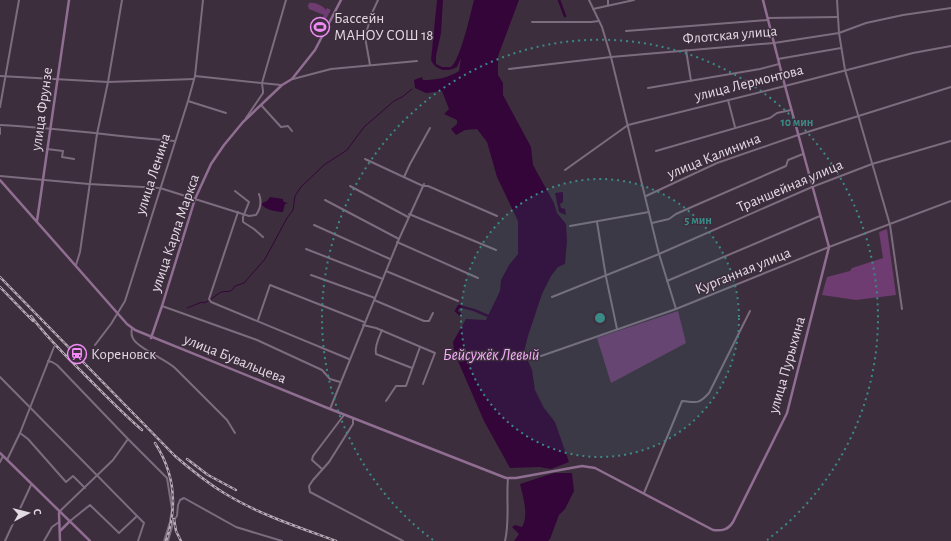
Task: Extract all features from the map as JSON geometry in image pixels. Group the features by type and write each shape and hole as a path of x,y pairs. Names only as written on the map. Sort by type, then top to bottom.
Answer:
{"street":[{"path":"0,107 19,0"},
{"name":"улица Фрунзе","path":"37,221 69,0"},
{"path":"75,266 80,252 97,134 108,82 122,0"},
{"name":"улица Ленина","path":"95,344 118,314 125,301 188,101 195,78 203,0"},
{"path":"243,122 261,97 263,91 262,83 286,0"},
{"name":"улица Карла Маркса","path":"151,338 195,199 211,164 243,122 282,85 292,79 315,50 341,0"},
{"path":"370,65 365,37 372,12 378,0"},
{"path":"589,0 599,21 611,57 659,254 676,309"},
{"path":"608,0 608,5"},
{"path":"593,9 634,0"},
{"name":"улица Пурыхина","path":"516,478 582,466 595,468 713,530 724,530 729,528 787,413 829,248 791,110 763,0"},
{"path":"837,0 839,33 845,70 890,224 902,309"},
{"name":"Флотская улица","path":"508,69 611,57 774,43 839,33 866,23 951,8"},
{"path":"626,31 768,19 838,17"},
{"path":"532,22 574,23 599,21"},
{"name":"улица Лермонтова","path":"565,170 628,125 913,53 951,46"},
{"path":"778,60 841,48"},
{"path":"686,50 691,81"},
{"path":"292,79 331,69 417,61"},
{"path":"648,88 779,64"},
{"path":"0,76 108,82 195,78 282,85"},
{"name":"улица Калинина","path":"646,196 717,163 858,115 951,87"},
{"path":"728,100 735,127"},
{"path":"188,101 226,114"},
{"path":"261,105 281,127 288,126 292,131"},
{"path":"656,151 770,118 777,113 791,110"},
{"path":"0,125 50,128 175,141"},
{"path":"0,128 0,134"},
{"path":"404,177 430,128"},
{"name":"Траншейная улица","path":"552,297 606,277 812,187 872,164 951,141"},
{"path":"47,148 63,151 62,157 74,159"},
{"path":"652,223 669,219 676,214 786,166 788,160 803,154"},
{"path":"365,159 497,216"},
{"path":"0,176 42,181 160,188 254,216 261,204 259,194"},
{"name":"улица Бувальцева","path":"0,180 75,266 132,328 151,338 344,415 508,478 516,478"},
{"path":"330,409 397,242 423,185"},
{"path":"350,186 408,217"},
{"path":"235,191 249,202 244,214 243,222 263,237"},
{"path":"325,200 399,238"},
{"name":"Курганная улица","path":"541,356 676,309 951,201"},
{"path":"238,212 209,299 211,302 258,320 349,359"},
{"path":"570,226 649,212"},
{"path":"409,214 496,250"},
{"path":"667,281 820,216"},
{"path":"597,222 606,277 617,329"},
{"path":"314,225 390,259"},
{"path":"397,242 478,278"},
{"path":"306,249 383,279"},
{"path":"386,271 458,301"},
{"path":"311,275 374,299 424,321 429,321 433,313"},
{"path":"258,320 270,285 382,330 434,353 423,384"},
{"path":"162,306 257,340 322,370 330,379 340,382"},
{"path":"644,494 682,401 698,403 710,393 750,311"},
{"path":"132,328 132,335 136,342 170,363 226,420 235,433"},
{"path":"382,330 375,352 376,354 412,368"},
{"path":"7,460 20,433 54,347"},
{"path":"386,401 396,386 406,386 420,347"},
{"path":"48,361 57,366 128,439 165,474 169,483 172,509 170,522 164,541"},
{"path":"0,377 144,523 138,541"},
{"path":"322,470 312,460 313,456 344,415"},
{"path":"353,418 353,424 329,462 309,486 310,492 403,541"},
{"path":"20,433 28,439 66,482 73,476 85,488"},
{"path":"60,541 59,512 98,476 113,460 128,439"},
{"path":"0,453 90,541"},
{"path":"0,462 3,456"},
{"path":"505,541 508,524 508,478"},
{"path":"6,541 32,485"},
{"path":"168,541 174,520 177,516 178,505 180,500 184,498 236,527 282,541"},
{"path":"59,531 90,505 119,533 137,516"},
{"path":"44,541 52,527 59,522"}],"shaded area":[{"path":"309,3 319,5 326,10 327,8 331,10 326,19 323,17 324,15 309,9"},
{"path":"887,229 896,295 856,300 822,295 827,277 850,271 852,268 883,258 879,232"},
{"path":"678,311 686,343 611,383 597,338"}],"water":[{"name":"Бейсужёк Левый","path":"437,0 443,0 441,33 436,56 436,64 442,67 451,67 455,62 462,46 474,0 519,0 498,56 498,75 503,83 503,95 531,147 533,165 554,203 557,213 566,224 567,241 565,264 558,267 551,276 542,294 524,352 532,370 535,390 544,408 555,422 569,462 551,469 539,467 510,468 484,421 454,352 453,342 466,319 486,320 500,291 501,280 509,265 518,254 518,221 497,177 487,142 477,129 465,130 456,135 451,129 457,124 457,120 444,114 449,109 442,91 426,93 415,88 414,80 422,77 423,80 433,80 459,71 461,58 457,67 449,70 442,70 438,68 431,60"},
{"path":"563,192 563,202 560,204 561,208 565,209 566,215 559,212 555,193"},
{"path":"270,197 283,199 283,201 288,204 285,204 283,212 269,209 262,205 262,203 267,201"},
{"path":"554,473 572,473 574,491 565,509 559,515 550,539 548,541 514,541 519,534 512,527 515,525 522,527 525,517 525,506 520,484"}],"waterway":[{"path":"559,0 565,16"},
{"path":"211,299 221,292 231,291 235,286 244,283 265,259 287,218 293,210 295,196 301,187 324,165 347,150 364,127 394,101 412,89"},
{"path":"187,308 208,301"},
{"path":"461,315 456,311 459,306 488,316"}],"railway":[{"path":"0,277 175,456 192,471 237,501 278,520 336,541"},
{"path":"0,287 33,321"},
{"path":"31,316 64,354 142,430"},
{"path":"155,443 167,466 172,490 172,515 166,541"},
{"path":"187,459 208,475 236,490"},
{"path":"174,519 176,531 181,541"}],"place":[{"name":"Бассейн МАНОУ СОШ 18","path":"320,27"},
{"name":"Кореновск","path":"77,354"}]}
